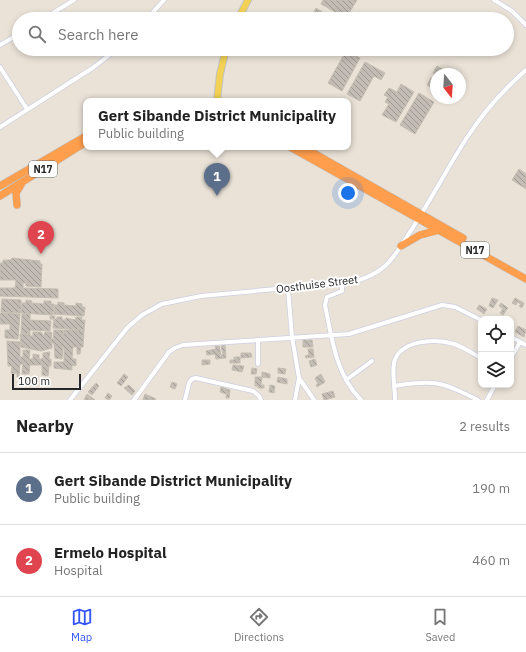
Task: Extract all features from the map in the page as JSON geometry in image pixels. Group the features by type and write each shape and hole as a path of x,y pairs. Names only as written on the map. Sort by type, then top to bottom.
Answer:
{"highway":[{"name":"N17","path":"0,186 83,138"},
{"name":"N17","path":"0,196 83,144"},
{"name":"N17","path":"296,150 526,274"},
{"name":"N17","path":"308,150 420,216 439,230 526,279"},
{"path":"17,205 16,193 22,183"},
{"path":"401,246 420,235 439,230"}],"main road":[{"path":"242,12 248,0"},
{"path":"217,98 220,74 224,56"}],"street":[{"path":"54,12 74,0"},
{"path":"153,12 164,0"},
{"path":"494,0 513,12"},
{"path":"514,13 526,25"},
{"path":"0,45 12,38"},
{"path":"0,127 94,67 108,56"},
{"path":"0,67 27,109"},
{"name":"Oosthuise Street","path":"70,400 128,328 150,310 162,304 186,298 342,283 359,280 374,274 385,266 401,246 477,123 501,95 526,70"},
{"path":"342,283 341,292 329,296 325,300 331,335 338,361 346,380 361,400"},
{"path":"288,288 292,337 299,378 295,400"},
{"path":"134,400 169,352 174,348 193,344 356,332 442,305 455,307 478,318"},
{"path":"514,339 526,345"},
{"path":"258,340 258,364"},
{"path":"395,400 394,368 396,358 403,350 412,345 432,341 453,344 478,356"},
{"path":"514,353 520,342"},
{"path":"346,380 372,361"},
{"path":"185,400 189,383 192,379 196,378 248,389 257,393 261,400"},
{"path":"299,378 314,400"},
{"path":"394,386 424,381 438,382 478,400"},
{"path":"487,400 493,388"}],"building":[{"path":"323,0 357,0 350,12 335,12 321,4"},
{"path":"316,8 323,12 314,12"},
{"path":"343,56 356,56 360,58 342,91 328,83"},
{"path":"365,62 385,73 381,80 374,76 360,101 347,94"},
{"path":"430,80 430,87 427,85"},
{"path":"401,84 414,92 396,122 382,115 389,104 385,102 388,97 384,95 389,88 397,92"},
{"path":"419,93 430,100 430,104 433,104 415,134 400,125"},
{"path":"519,169 526,174 526,189 512,180"},
{"path":"12,258 40,261 40,264 42,264 41,287 26,286 26,283 23,283 23,288 58,289 58,298 0,296 0,288 15,288 16,280 0,280 0,263 3,263 3,260 11,260"},
{"path":"492,298 498,300 493,308 489,306"},
{"path":"515,298 524,303 522,308 519,306 521,304 517,302 516,305 512,303"},
{"path":"2,299 21,300 21,313 1,312"},
{"path":"26,300 32,301 31,303 44,304 44,301 51,301 51,304 54,304 53,315 21,313 22,303 26,303"},
{"path":"58,302 64,303 64,305 76,306 76,303 82,304 82,307 85,307 84,316 54,314 55,305 58,305"},
{"path":"501,303 508,308 503,315 500,313 503,309 499,306"},
{"path":"479,305 487,309 484,314 477,309"},
{"path":"0,313 20,314 18,339 5,338 5,330 10,330 10,324 0,324"},
{"path":"22,314 30,314 30,320 51,321 50,331 30,330 30,334 21,333"},
{"path":"50,316 55,316 54,319 50,319"},
{"path":"57,317 62,317 62,320 65,320 66,318 75,320 76,317 82,317 81,320 85,320 84,330 53,328 54,319 57,319"},
{"path":"518,326 526,330 524,337 515,332"},
{"path":"54,330 63,330 63,337 64,330 84,330 83,347 81,347 80,354 77,354 77,347 73,347 72,359 76,359 76,366 72,365 72,370 54,368 54,362 64,362 64,347 62,359 55,358 54,343 52,343 52,348 41,351 21,347 20,334 30,334 30,336 33,336 33,332 41,332 44,336 45,332 50,332 52,333 51,339 53,339"},
{"path":"303,340 312,340 313,347 303,347"},
{"path":"7,341 20,342 20,357 23,357 23,350 30,350 29,359 33,359 33,354 39,355 39,359 43,359 43,353 50,352 49,359 51,359 51,366 49,366 48,376 42,375 42,365 30,365 29,374 22,374 23,364 20,364 19,377 17,377 17,374 11,373 12,366 8,366"},
{"path":"225,345 226,358 216,359 215,354 207,355 206,351 216,349 215,346 219,346 221,355 223,355 221,346"},
{"path":"308,349 313,349 314,357 306,358 305,356 309,355"},
{"path":"241,353 251,353 252,357 241,358"},
{"path":"234,357 240,357 240,363 230,363 230,360 234,360"},
{"path":"315,359 317,365 311,367 309,361"},
{"path":"202,360 210,360 210,364 202,365"},
{"path":"233,365 244,366 242,372 232,370"},
{"path":"252,368 257,369 256,374 251,374"},
{"path":"278,368 286,369 285,374 278,373"},
{"path":"262,372 270,374 270,378 262,377"},
{"path":"124,374 128,377 121,386 117,383"},
{"path":"321,374 325,382 317,387 316,385 318,384 315,378"},
{"path":"255,377 262,377 261,385 264,385 264,388 258,388 258,386 255,386"},
{"path":"278,377 287,379 287,384 277,382"},
{"path":"172,382 177,384 175,389 170,387"},
{"path":"96,383 99,386 92,395 88,392"},
{"path":"129,385 135,391 132,395 124,388"},
{"path":"270,385 275,386 274,393 269,392"},
{"path":"221,387 227,389 226,394 220,392"},
{"path":"227,389 230,390 229,398 226,398"},
{"path":"333,391 335,397 324,400 322,394"},
{"path":"108,393 112,396 109,400 105,398"},
{"path":"87,394 95,400 84,400"},
{"path":"145,394 156,399 143,400"}],"place":[{"name":"Gert Sibande District Municipality","path":"217,196"},
{"name":"Ermelo Hospital","path":"41,254"}]}
